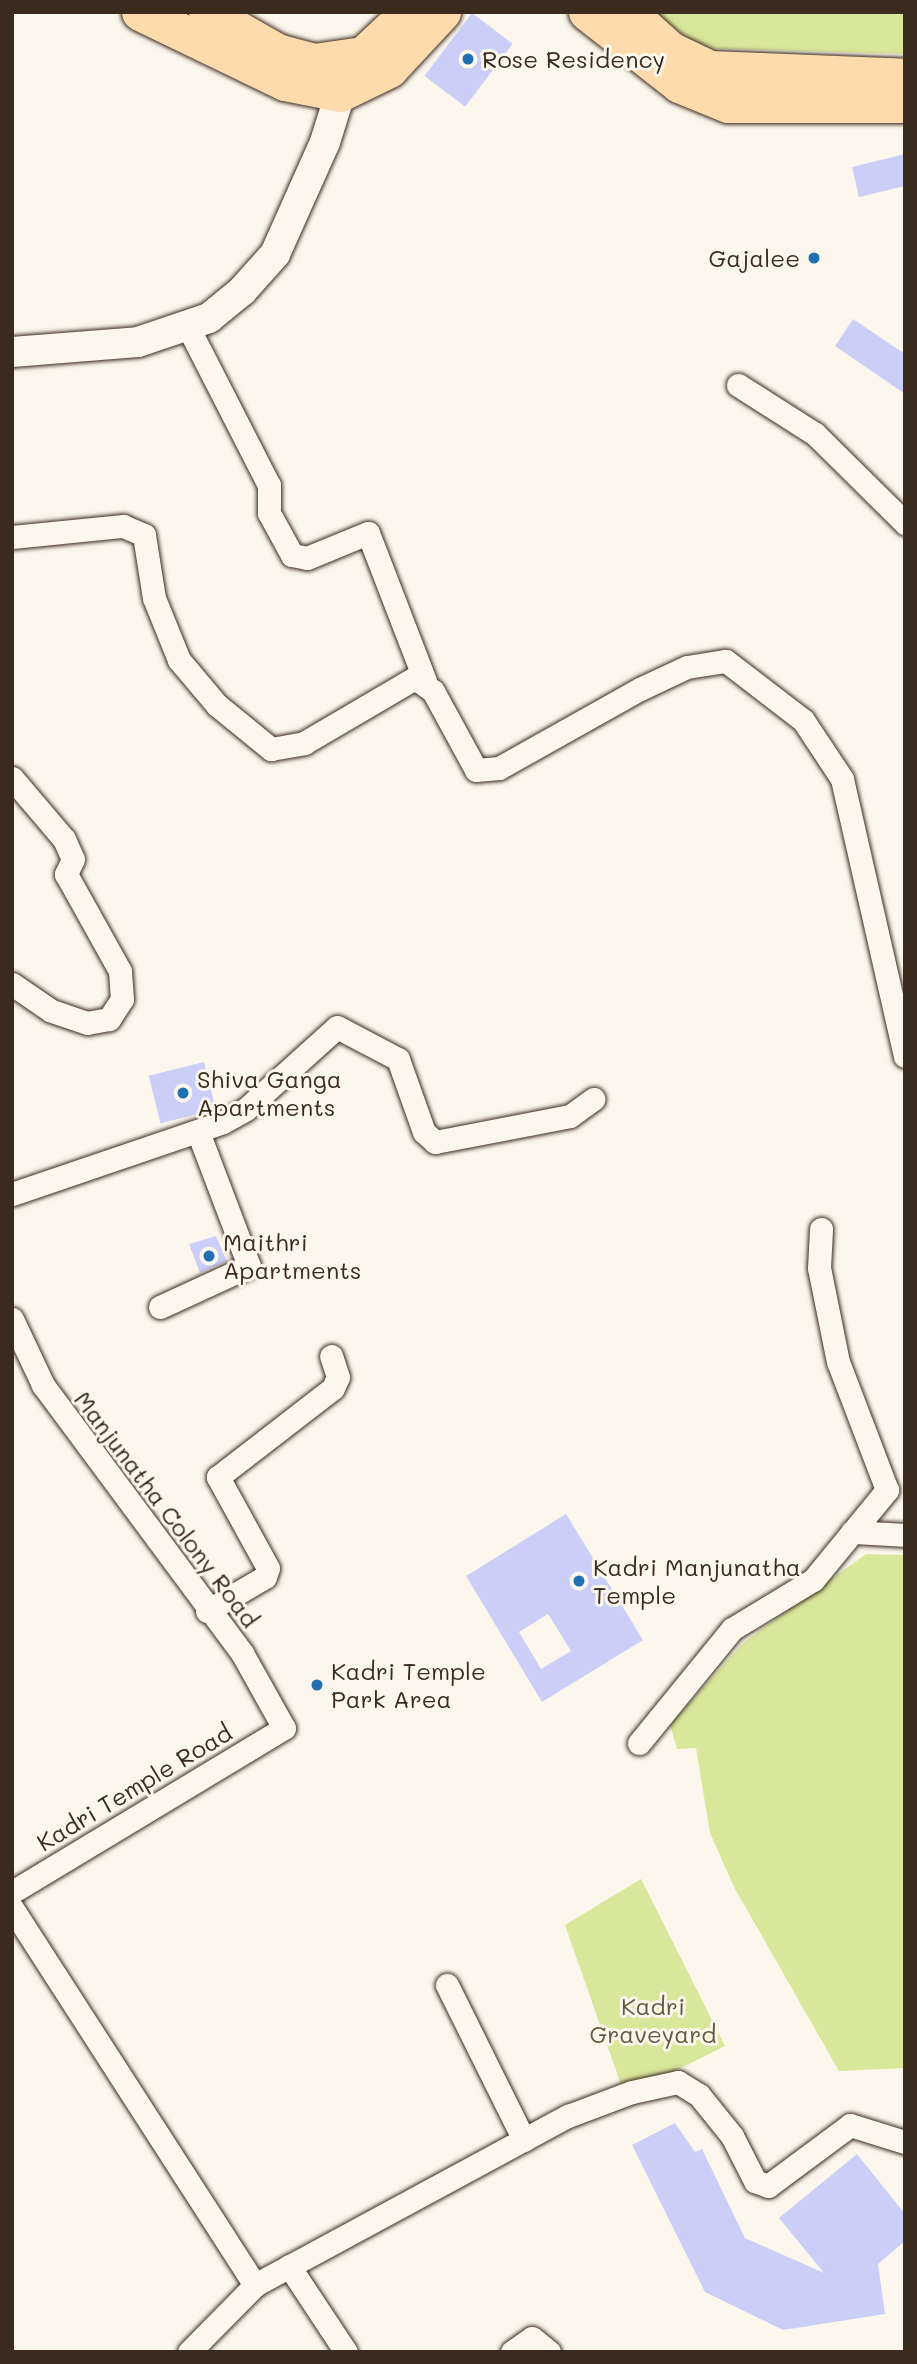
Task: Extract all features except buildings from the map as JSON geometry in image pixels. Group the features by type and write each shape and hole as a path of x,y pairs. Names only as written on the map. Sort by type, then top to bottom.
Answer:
{"main road":[{"path":"140,12 285,82 388,69 442,12"},
{"path":"207,12 277,51 314,62 346,76"},
{"path":"346,76 410,12"},
{"path":"587,12 679,84 728,104 905,104"},
{"path":"628,12 670,50 710,69 905,77"}],"street":[{"path":"12,352 138,342 209,318 242,291 275,254 346,76"},
{"path":"187,325 269,485 269,513 292,555 307,558 368,533 425,681 476,770 499,768 687,667 726,661 803,720 842,779 905,1056"},
{"path":"738,385 815,434 905,523"},
{"path":"12,537 123,526 144,535 155,598 178,660 217,705 271,749 304,743 415,678 425,681"},
{"path":"12,778 64,839 73,859 66,874 120,971 122,999 108,1019 87,1023 50,1010 12,984"},
{"path":"12,1194 198,1132 246,1109 337,1027 398,1059 424,1132 435,1142 570,1116 593,1099"},
{"path":"160,1307 249,1266 198,1132"},
{"path":"821,1228 819,1268 838,1362 887,1490"},
{"name":"Manjunatha Colony Road","path":"12,1319 43,1385 207,1611 242,1653 284,1728"},
{"path":"207,1611 265,1577 268,1568 218,1477 333,1388 331,1356"},
{"path":"639,1743 732,1629 813,1580 887,1490 905,1475"},
{"path":"852,1532 905,1535"},
{"name":"Kadri Temple Road","path":"12,1892 284,1728"},
{"path":"12,1908 255,2285"},
{"path":"447,1985 524,2140"},
{"path":"189,2352 255,2285 524,2140 599,2103 678,2082 715,2110 761,2184 778,2182 850,2125 905,2142"},
{"path":"289,2266 346,2352"},
{"path":"512,2352 532,2338 548,2352"}],"green space":[{"path":"655,12 905,12 905,54 700,48"},
{"path":"866,1554 905,1555 905,2068 839,2071 734,1887 710,1833 696,1748 677,1749 670,1725 743,1643"},
{"name":"Kadri Graveyard","path":"641,1879 725,2046 625,2096 565,1925"}],"place":[{"name":"Rose Residency","path":"468,59"},
{"name":"Gajalee","path":"814,258"},
{"name":"Shiva Ganga Apartments","path":"183,1093"},
{"name":"Maithri Apartments","path":"209,1256"},
{"name":"Kadri Manjunatha Temple","path":"579,1581"},
{"name":"Kadri Temple Park Area","path":"317,1685"}]}
